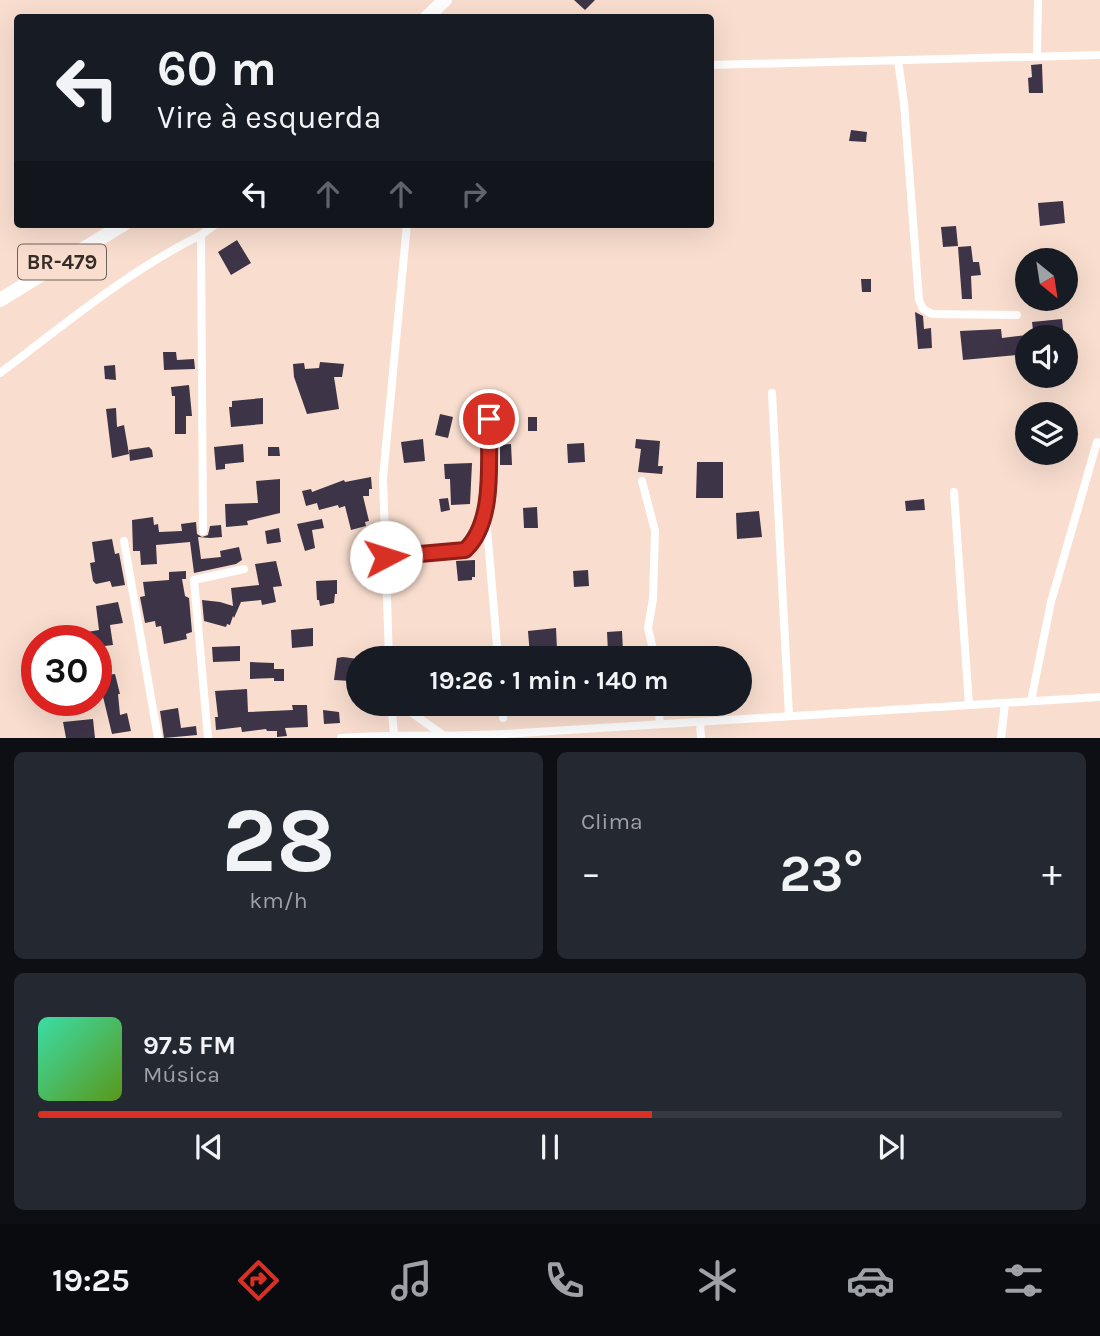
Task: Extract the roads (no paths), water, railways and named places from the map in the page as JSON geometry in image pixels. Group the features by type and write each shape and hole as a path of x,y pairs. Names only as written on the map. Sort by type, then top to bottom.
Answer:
{"main road":[{"path":"430,14 445,0"},
{"name":"BR-479","path":"0,300 117,228"}],"street":[{"path":"1037,57 1038,0"},
{"path":"714,65 1100,55"},
{"path":"898,60 904,103 919,300 923,309 933,314 1017,315"},
{"path":"0,373 120,283 166,252 210,228"},
{"path":"389,646 383,478 407,228"},
{"path":"201,234 203,531"},
{"path":"772,393 789,716"},
{"path":"489,419 486,516 497,646"},
{"path":"1031,701 1051,602 1097,442"},
{"path":"642,481 655,531 653,599 648,628 652,646"},
{"path":"954,492 969,705"},
{"path":"386,557 465,550 474,542 486,516"},
{"path":"124,541 158,737"},
{"path":"208,737 194,580 244,569"},
{"path":"341,737 394,734 446,737 521,735 1100,697"},
{"path":"1001,737 1004,703"},
{"path":"392,716 394,734"},
{"path":"416,716 446,737"},
{"path":"660,716 660,724"},
{"path":"699,722 701,737"}]}
